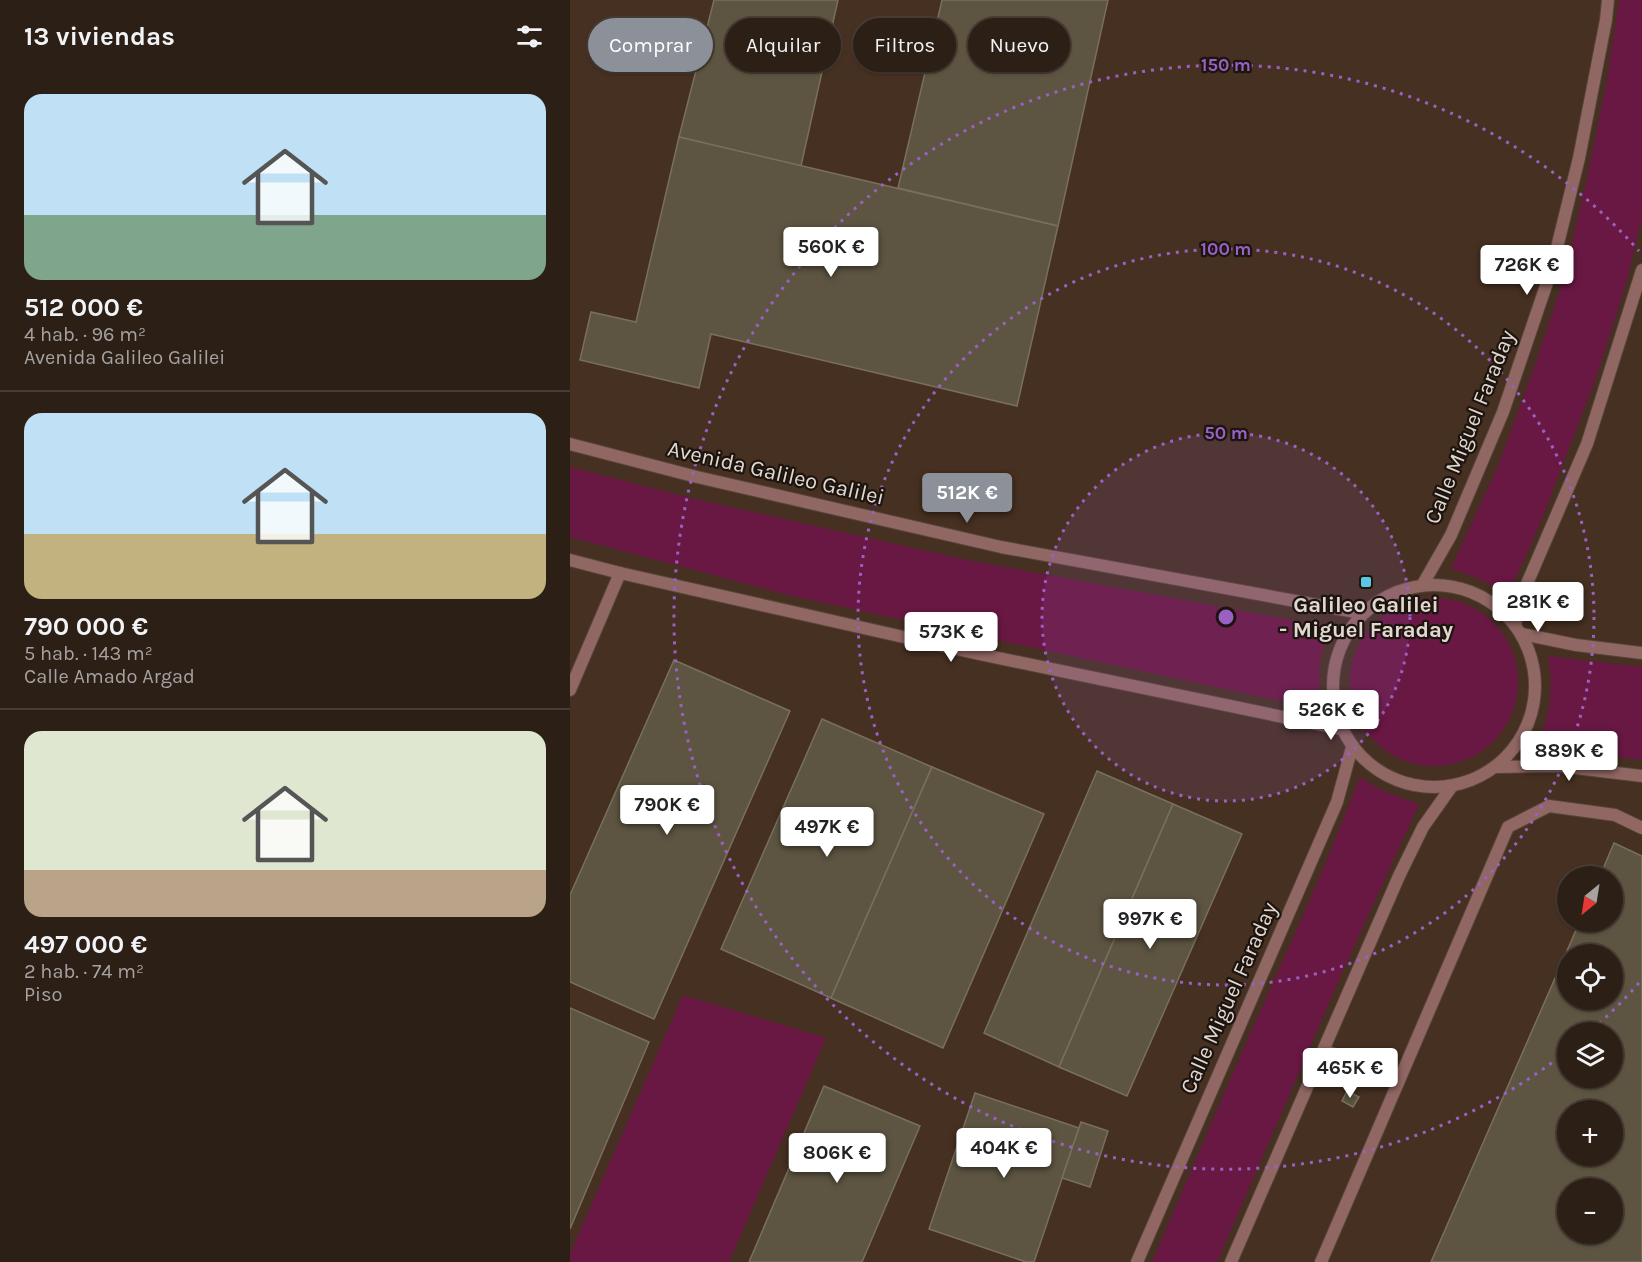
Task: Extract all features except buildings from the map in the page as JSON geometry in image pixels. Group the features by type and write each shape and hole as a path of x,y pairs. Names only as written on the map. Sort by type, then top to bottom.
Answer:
{"street":[{"name":"Calle Miguel Faraday","path":"1423,584 1451,534 1503,412 1552,268 1579,158 1608,0"},
{"path":"1518,629 1523,593 1587,444 1642,270"},
{"name":"Avenida Galileo Galilei","path":"570,444 697,477 1001,547 1361,614"},
{"path":"570,560 979,654 1341,729"},
{"path":"570,690 620,573"},
{"path":"1423,584 1450,585 1474,592 1500,608 1518,629 1535,670 1535,704 1524,735 1497,767 1468,782 1439,788 1406,784 1378,772 1352,747 1341,729 1333,700 1333,671 1342,639 1361,614 1394,592 1423,584"},
{"path":"1518,629 1576,645 1642,653"},
{"name":"Calle Miguel Faraday","path":"1137,1262 1337,802 1352,747"},
{"path":"1497,767 1558,766 1642,776"},
{"path":"1232,1262 1399,876 1423,827 1452,786"},
{"path":"1321,1262 1508,827 1549,806 1615,815 1642,828"},
{"path":"1324,1050 1398,1083"}],"shaded area":[{"path":"570,0 1642,0 1642,1262 570,1262"},
{"path":"1619,0 1642,0 1642,218 1627,280 1596,378 1539,526 1508,595 1451,568 1498,466 1562,284 1607,80"},
{"path":"570,467 695,499 967,560 1334,628 1320,658 1323,710 788,595 570,537"},
{"path":"1434,598 1466,604 1481,612 1493,623 1504,635 1512,650 1518,682 1512,714 1504,729 1493,741 1481,752 1466,760 1434,766 1402,760 1387,752 1375,741 1364,729 1356,714 1350,682 1356,650 1364,635 1375,623 1387,612 1402,604"},
{"path":"1548,656 1642,667 1642,760 1537,747 1550,702 1551,681"},
{"path":"1360,777 1383,791 1419,804 1342,973 1217,1262 1152,1262 1320,877"},
{"path":"683,995 826,1038 729,1262 570,1262 570,1254"}],"place":[{"name":"Galileo Galilei - Miguel Faraday","path":"1366,582"}]}
